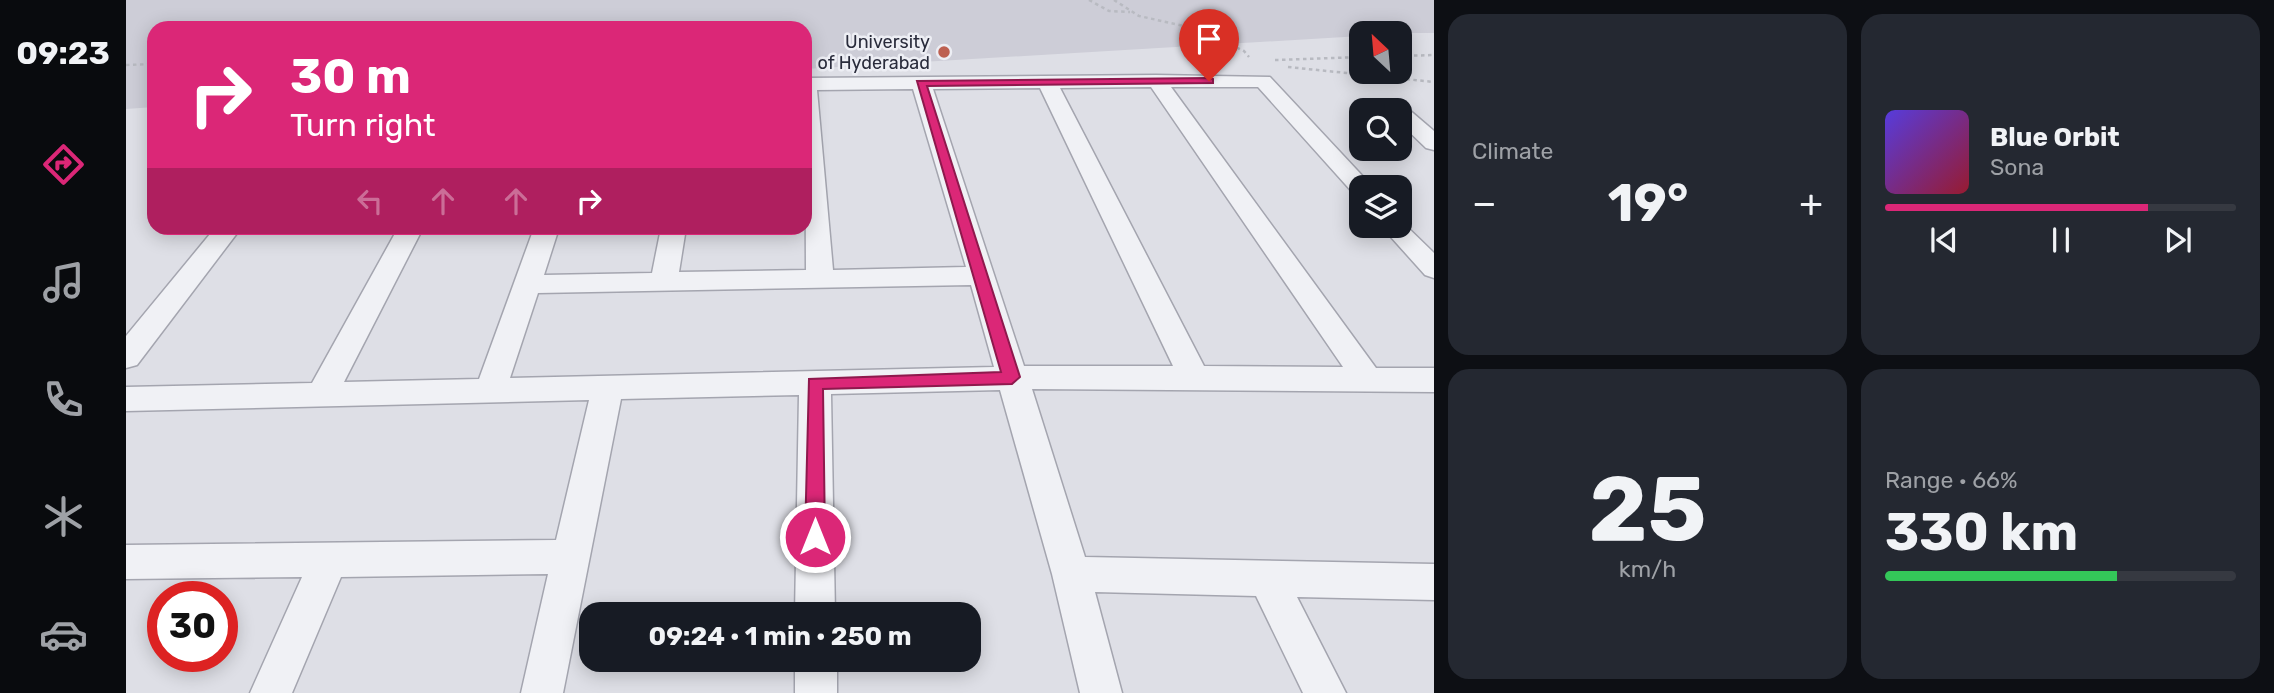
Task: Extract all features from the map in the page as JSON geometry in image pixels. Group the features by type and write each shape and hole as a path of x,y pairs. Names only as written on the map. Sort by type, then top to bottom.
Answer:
{"street":[{"path":"1156,81 1369,381"},
{"path":"812,84 1263,81 1349,176"},
{"path":"1047,82 1194,377"},
{"path":"921,83 1071,574 1101,693"},
{"path":"1412,123 1434,143"},
{"path":"812,167 820,277"},
{"path":"126,357 222,235"},
{"path":"321,395 406,235"},
{"path":"490,392 544,235"},
{"path":"664,282 672,235"},
{"path":"1406,238 1434,269"},
{"path":"526,284 982,276"},
{"path":"126,399 1012,377 1434,380"},
{"path":"814,383 815,602"},
{"path":"542,693 607,389"},
{"path":"126,562 571,557"},
{"path":"271,693 329,559"},
{"path":"1071,574 1266,576 1434,582"},
{"path":"1266,576 1325,693"},
{"path":"816,672 816,693"}],"path":[{"path":"1089,0 1108,10 1133,13 1198,29 1244,51 1256,60"},
{"path":"1114,0 1133,13"},
{"path":"1412,56 1434,55"},
{"path":"126,65 147,64"},
{"path":"1269,64 1354,76 1434,82"}],"shaded area":[{"name":"University of Hyderabad","path":"126,0 1434,0 1434,33 1412,33 1412,21 1349,21 1349,37 812,69 812,21 147,21 147,108 126,109"}],"place":[{"name":"University of Hyderabad","path":"944,52"}],"route":[{"path":"815,537 814,383 1012,377 921,83 1209,81"}]}
